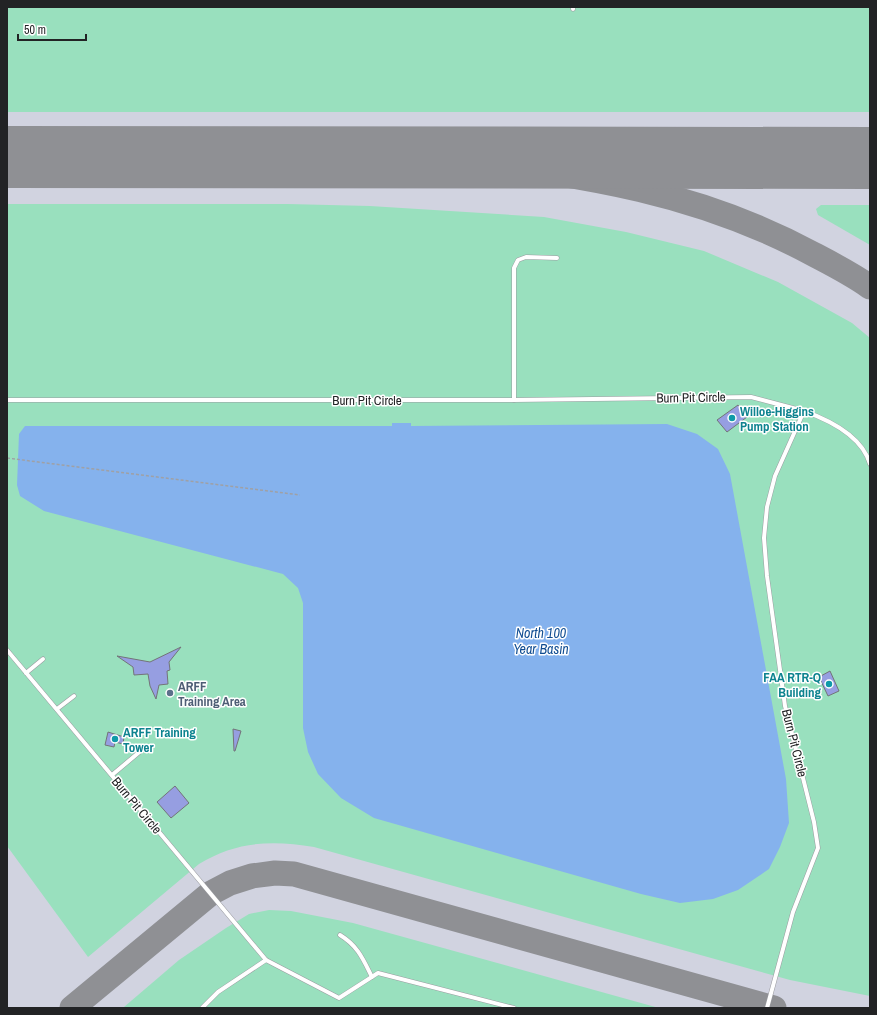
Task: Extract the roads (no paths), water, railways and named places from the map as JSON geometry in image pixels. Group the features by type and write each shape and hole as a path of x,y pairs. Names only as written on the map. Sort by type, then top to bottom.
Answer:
{"lane":[{"path":"514,400 514,268 518,260 526,257 556,258"},
{"name":"Burn Pit Circle","path":"7,400 514,400 751,397 804,411 775,476 767,507 764,538 767,576 786,706 812,815 818,848 793,912 767,1008"},
{"path":"804,411 818,416 840,428 856,441 870,464"},
{"name":"Burn Pit Circle","path":"7,650 266,960"},
{"path":"26,673 43,659"},
{"path":"57,709 74,696"},
{"path":"112,775 143,749"},
{"path":"340,935 352,942 356,947 372,976"},
{"path":"202,1008 218,992 266,960 339,998 378,973 514,1008"}],"water":[{"name":"North 100 Year Basin","path":"392,423 411,423 411,426 667,424 697,434 718,449 730,474 786,779 789,823 780,847 769,869 738,890 713,899 680,903 641,894 374,818 341,798 318,774 308,752 303,728 303,603 298,588 283,574 44,511 20,496 17,485 19,434 25,426 392,426"}],"place":[{"name":"Willoe-Higgins Pump Station","path":"732,418"},
{"name":"FAA RTR-Q Building","path":"829,684"},
{"name":"ARFF Training Area","path":"170,693"},
{"name":"ARFF Training Tower","path":"115,739"}]}
